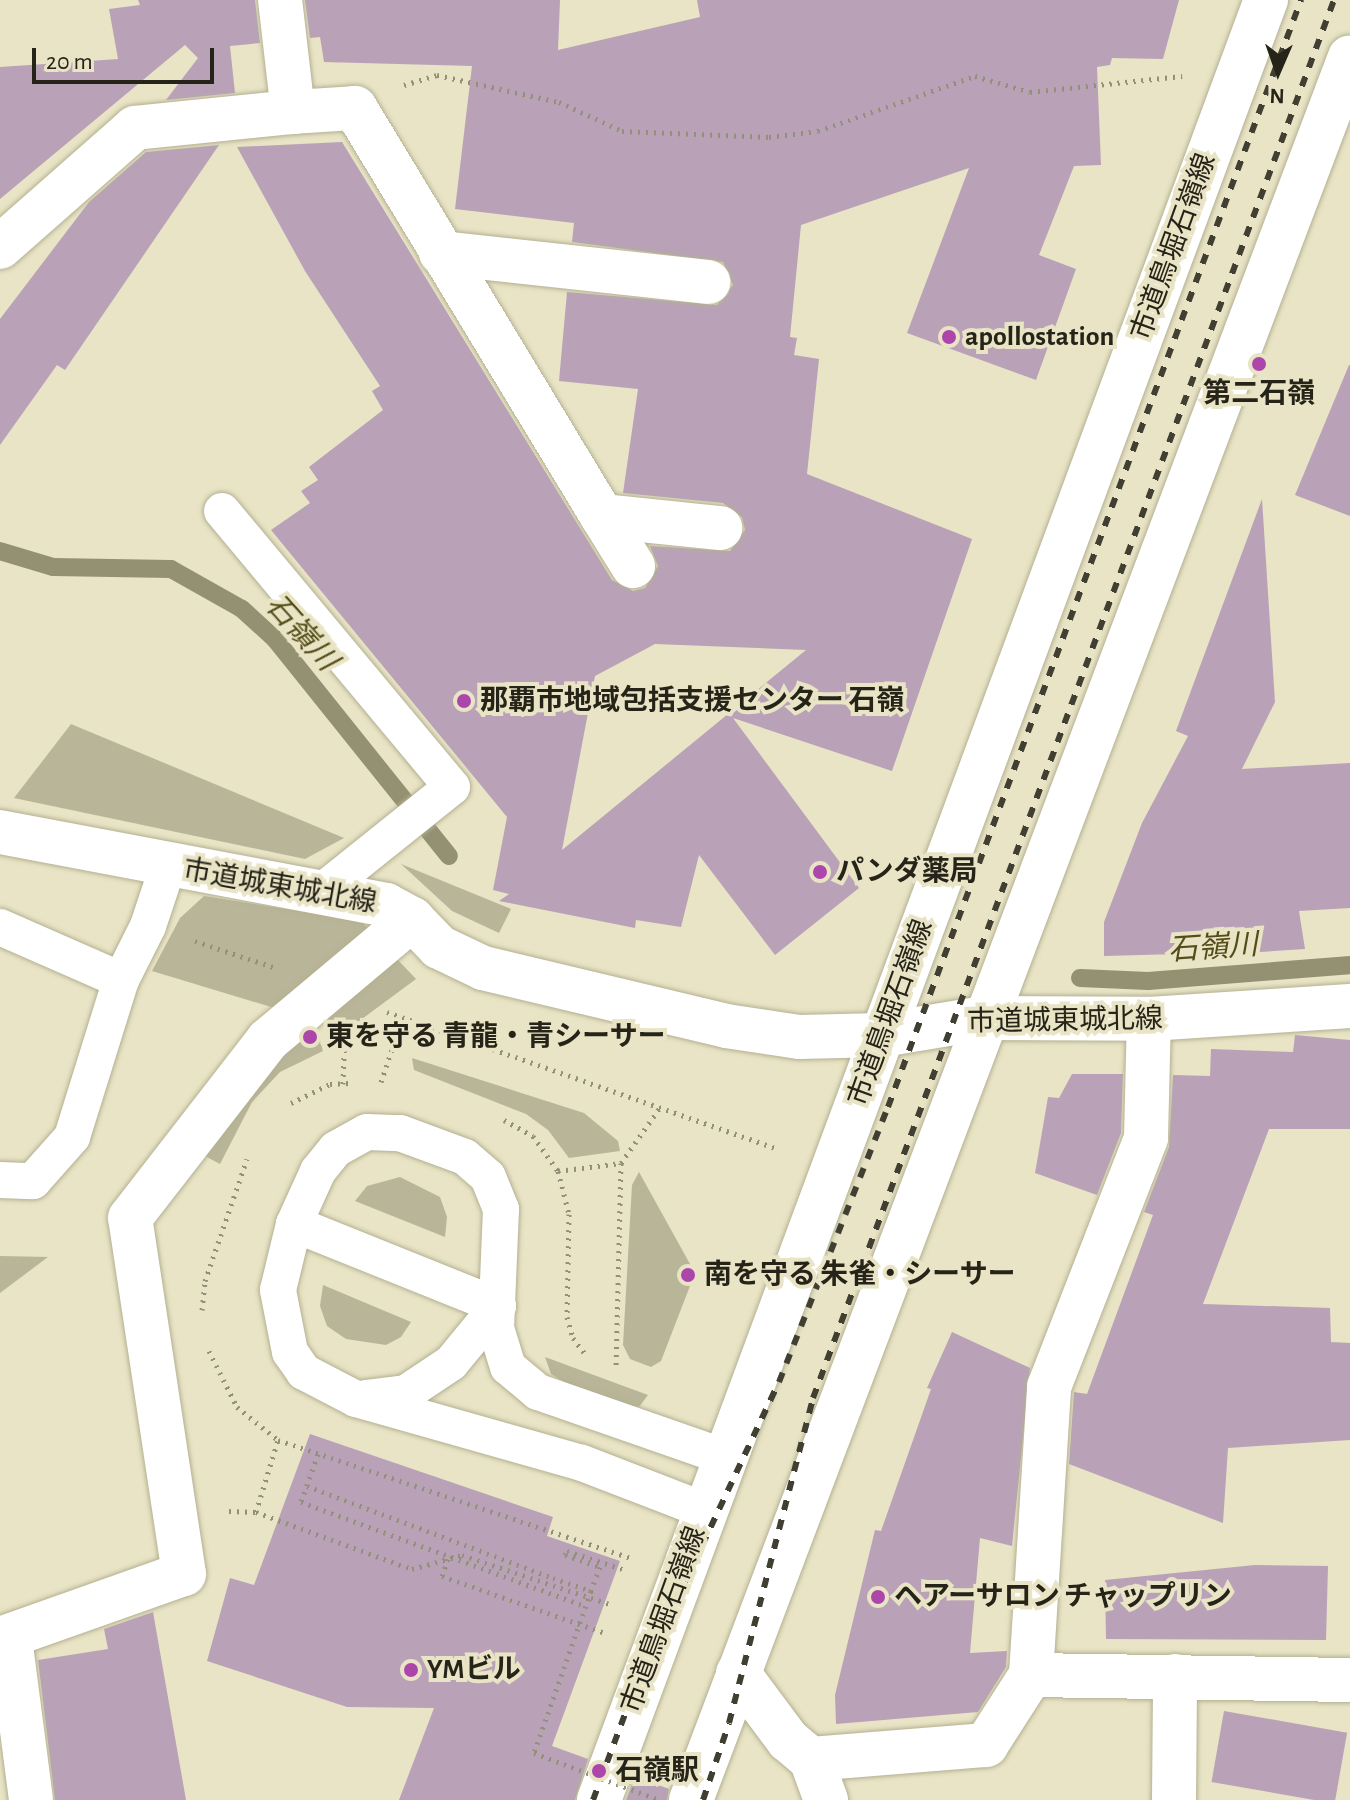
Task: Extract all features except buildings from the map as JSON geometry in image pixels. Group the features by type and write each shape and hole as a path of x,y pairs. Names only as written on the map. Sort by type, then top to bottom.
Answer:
{"street":[{"path":"280,0 293,112"},
{"name":"市道鳥堀石嶺線","path":"599,1800 1266,0"},
{"path":"691,1800 984,1018 1350,57"},
{"path":"0,247 135,128 355,108 633,566"},
{"path":"441,253 708,282"},
{"path":"602,516 720,528"},
{"name":"市道城東城北線","path":"0,832 386,905 412,919 439,947 483,968 726,1026 799,1037 882,1035 984,1018 1149,1019 1350,1006"},
{"path":"31,1800 5,1638 184,1574 130,1218 268,1040 412,919"},
{"path":"811,1759 986,1745 1031,1675 1049,1387 1146,1138 1149,1019"},
{"path":"738,1673 788,1740 811,1759 826,1800"},
{"path":"1031,1675 1350,1680"},
{"path":"1174,1800 1175,1676"}],"lane":[{"path":"222,511 452,787 321,892"},
{"path":"0,1180 33,1181 72,1137 121,980 148,926 168,866"},
{"path":"0,927 121,980"},
{"path":"704,1510 582,1463 356,1399 304,1372 290,1352 278,1290 294,1224 318,1171 336,1149 367,1132 400,1133 465,1157 488,1177 501,1209 496,1328 508,1367 538,1392 725,1457"},
{"path":"294,1224 498,1306"},
{"path":"356,1399 406,1393 451,1363 498,1306"}],"path":[{"path":"355,108 371,94 437,75 559,102 622,131 769,137 818,131 975,76 1030,92 1187,75"},
{"path":"365,960 386,976 374,1005 402,1020 661,1106 778,1149"},
{"path":"381,1082 402,1020"},
{"path":"617,1367 621,1163 661,1106"},
{"path":"558,1171 621,1163"},
{"path":"256,1512 278,1440"},
{"path":"318,1454 301,1502 585,1606"},
{"path":"307,1486 591,1591"},
{"path":"174,1507 256,1512 412,1569 462,1555 612,1605"},
{"path":"625,1570 567,1551 565,1555 600,1567 534,1753 660,1800"},
{"path":"448,1558 442,1576 602,1632"}],"shaded area":[{"path":"71,724 344,838 305,859 14,798"},
{"path":"401,864 511,909 499,933 452,911"},
{"path":"204,896 361,921 416,979 347,1030 152,971 180,918"},
{"path":"305,1024 316,1027 323,1051 280,1072 252,1102 220,1164 205,1156"},
{"path":"412,1058 584,1113 618,1141 620,1151 569,1158 548,1130 526,1114 414,1070"},
{"path":"639,1172 695,1273 661,1361 651,1367 630,1359 623,1345 632,1185"},
{"path":"400,1177 440,1197 447,1217 445,1237 355,1201 367,1186"},
{"path":"0,1256 48,1257 0,1293"},
{"path":"323,1285 411,1322 401,1337 386,1345 346,1339 327,1326 320,1306"},
{"path":"545,1357 648,1395 639,1407 566,1383 551,1374"}],"waterway":[{"name":"石嶺川","path":"0,551 53,567 171,569 242,609 275,639 449,856"},
{"name":"石嶺川","path":"1080,978 1148,981 1350,965"}],"railway":[{"path":"593,1800 634,1690 779,1382 888,1107 1301,0"},
{"path":"703,1800 729,1723 813,1398 1334,0"}],"place":[{"name":"apollostation","path":"949,337"},
{"name":"第二石嶺","path":"1259,364"},
{"name":"那覇市地域包括支援センター 石嶺","path":"464,701"},
{"name":"パンダ薬局","path":"820,872"},
{"name":"東を守る 青龍・青シーサー","path":"310,1037"},
{"name":"南を守る 朱雀・シーサー","path":"688,1275"},
{"name":"ヘアーサロン チャップリン","path":"878,1597"},
{"name":"YMビル","path":"411,1670"},
{"name":"石嶺駅","path":"599,1771"}]}
